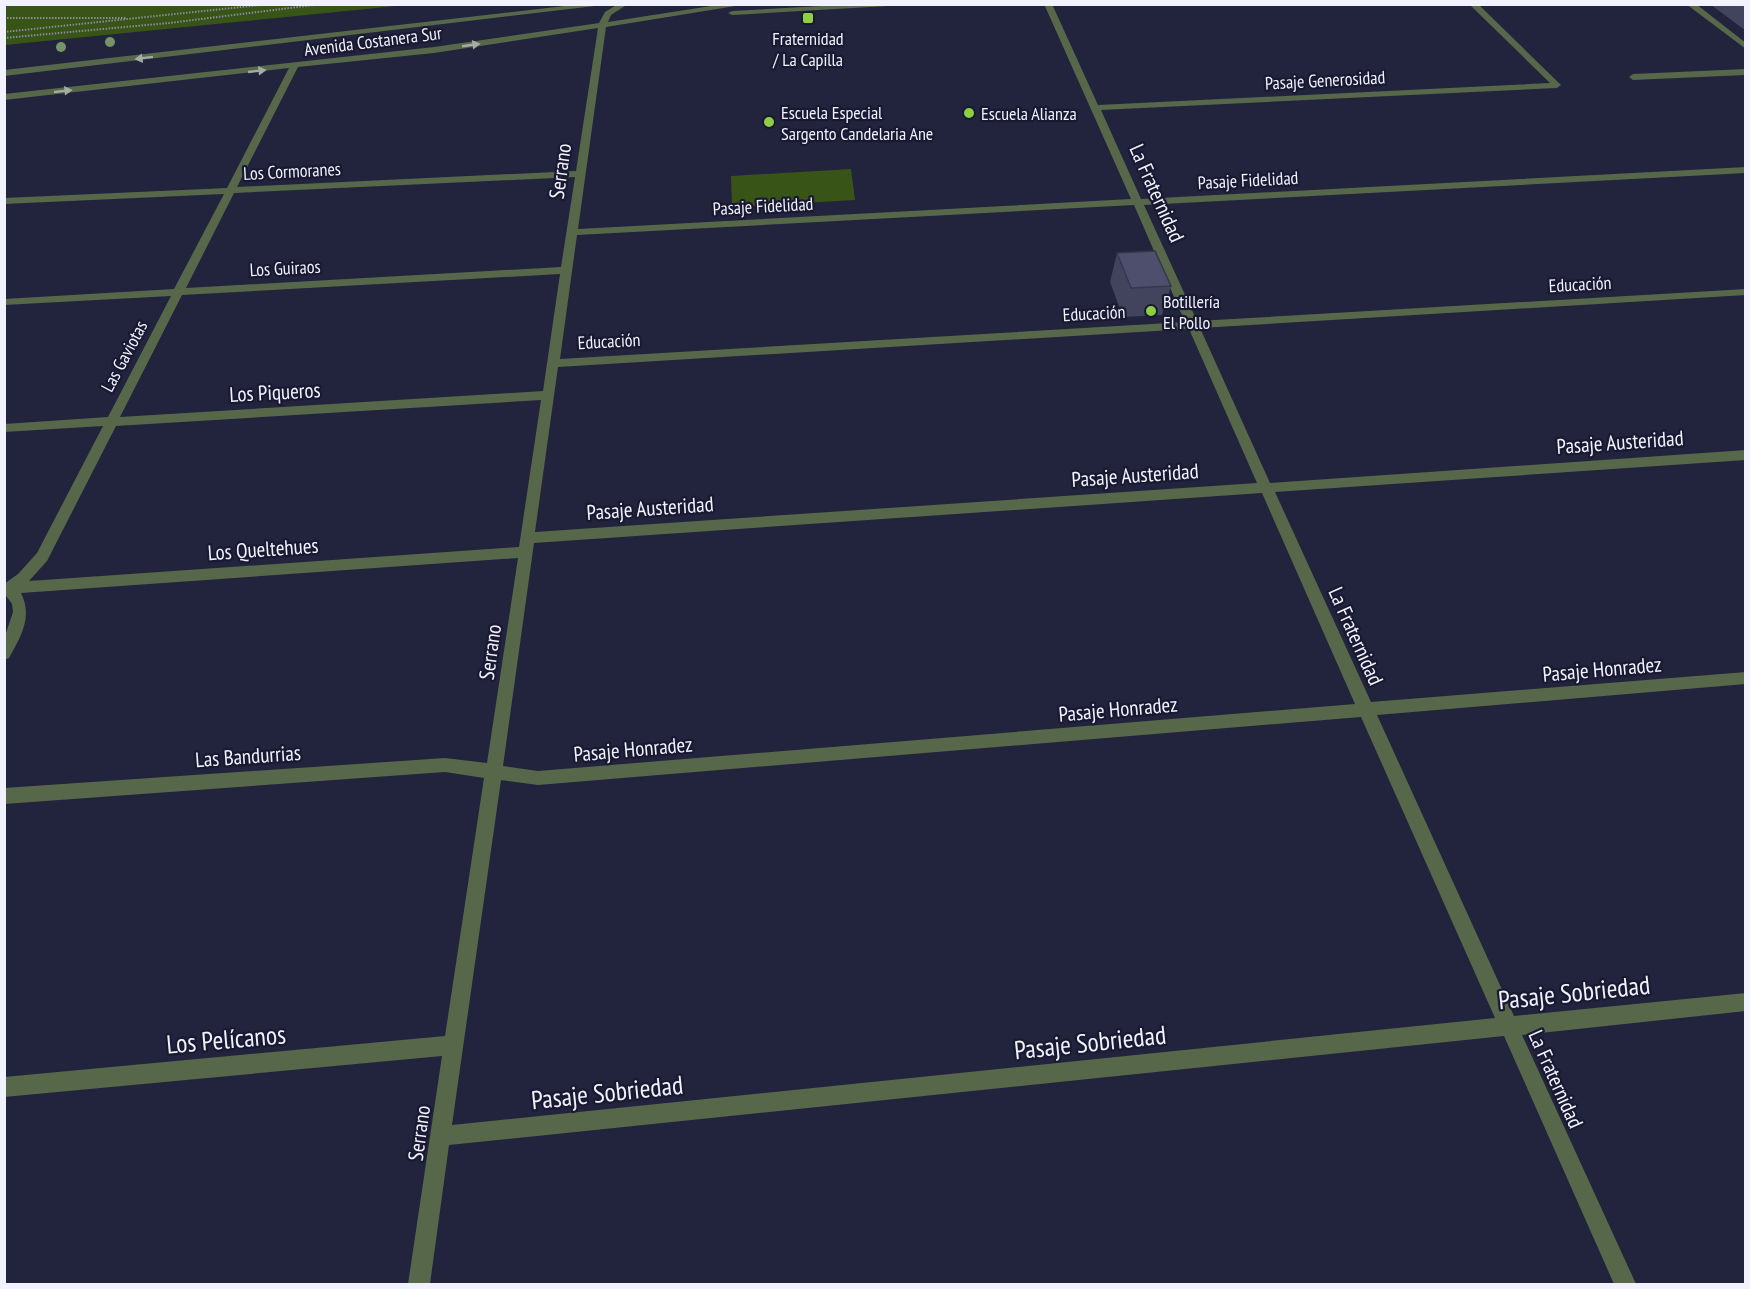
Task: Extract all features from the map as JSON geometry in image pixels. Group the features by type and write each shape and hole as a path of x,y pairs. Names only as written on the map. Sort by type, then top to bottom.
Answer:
{"street":[{"name":"Avenida Costanera Sur","path":"4,73 608,4"},
{"path":"602,26 608,14 624,4"},
{"name":"Avenida Costanera Sur","path":"4,97 434,50 744,4"},
{"path":"678,15 919,4"},
{"name":"La Fraternidad","path":"1048,4 1625,1284"},
{"name":"Pasaje Generosidad","path":"1095,108 1557,85 1473,4"},
{"path":"1690,4 1746,47"},
{"name":"Serrano","path":"419,1284 602,26"},
{"name":"Las Gaviotas","path":"7,589 29,573 42,557 294,67"},
{"path":"1633,77 1746,72"},
{"name":"Pasaje Fidelidad","path":"572,232 1746,170"},
{"name":"Los Cormoranes","path":"4,201 581,174"},
{"name":"Los Guiraos","path":"4,302 567,270"},
{"name":"Educación","path":"553,363 1746,292"},
{"name":"Los Piqueros","path":"4,428 548,395"},
{"name":"Pasaje Austeridad","path":"527,545 1266,488 1746,455"},
{"name":"Los Queltehues","path":"7,589 527,545"},
{"path":"4,654 20,622 21,614 17,596 7,589"},
{"name":"Pasaje Honradez","path":"493,772 538,778 1746,678"},
{"name":"Las Bandurrias","path":"4,796 445,765 493,772"},
{"name":"Pasaje Sobriedad","path":"440,1136 1746,1002"},
{"name":"Los Pelícanos","path":"4,1087 453,1045"}],"path":[{"path":"4,32 270,4"},
{"path":"4,38 169,23 322,4"},
{"path":"4,18 147,18"}],"green space":[{"path":"5,5 406,5 5,45"},
{"path":"851,169 855,200 732,207 731,176"}],"building":[{"path":"1155,251 1171,286 1131,288 1117,253"}],"place":[{"name":"Fraternidad / La Capilla","path":"808,18"},
{"name":"Escuela Alianza","path":"969,113"},
{"name":"Escuela Especial Sargento Candelaria Ane","path":"769,122"},
{"name":"Botillería El Pollo","path":"1151,311"}]}
